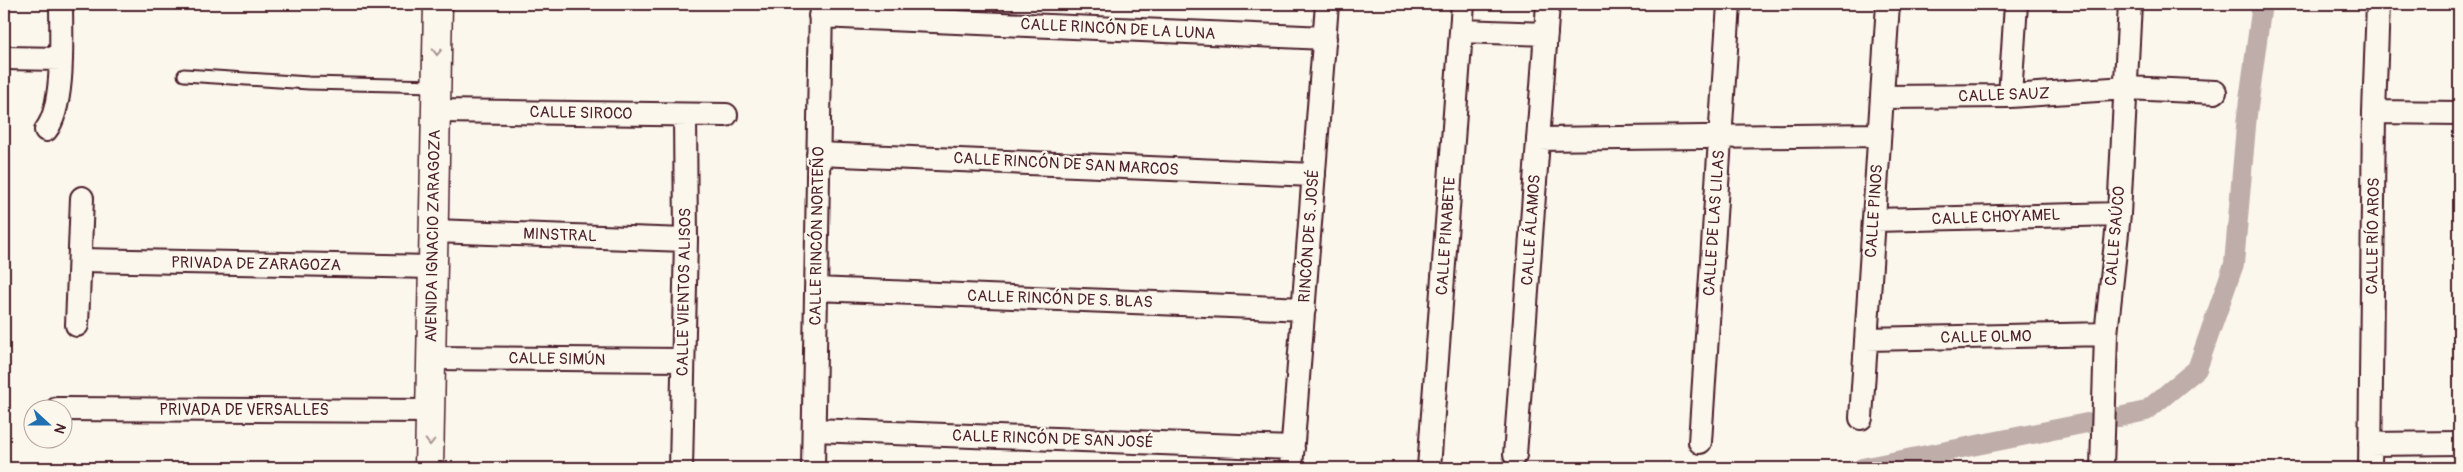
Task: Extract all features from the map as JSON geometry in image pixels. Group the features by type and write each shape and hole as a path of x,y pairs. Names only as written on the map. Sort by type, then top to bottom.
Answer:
{"main road":[{"name":"AVENIDA IGNACIO ZARAGOZA","path":"430,468 430,358 438,4"}],"street":[{"path":"46,130 52,122 56,110 61,59 61,4"},
{"name":"RINCÓN DE S. JOSÉ","path":"1292,458 1328,4"},
{"name":"CALLE PINABETE","path":"1429,468 1463,4"},
{"name":"CALLE ÁLAMOS","path":"1515,456 1548,4"},
{"name":"CALLE DE LAS LILAS","path":"1700,442 1729,4"},
{"name":"CALLE PINOS","path":"1860,418 1888,4"},
{"path":"2010,96 2016,4"},
{"name":"CALLE SAÚCO","path":"2102,468 2106,334 2119,214 2130,4"},
{"name":"CALLE RÍO AROS","path":"2370,468 2374,112 2378,4"},
{"name":"CALLE RINCÓN DE LA LUNA","path":"821,10 1325,38"},
{"name":"CALLE RINCÓN NORTEÑO","path":"814,468 821,10"},
{"path":"1461,30 1546,34"},
{"path":"4,58 61,59"},
{"name":"CALLE SAUZ","path":"1882,97 2010,96 2126,88 2215,92"},
{"name":"CALLE SIROCO","path":"436,98 685,115 726,115"},
{"path":"2374,112 2459,113"},
{"name":"CALLE VIENTOS ALISOS","path":"681,468 686,240 685,115"},
{"path":"1538,140 1879,135"},
{"name":"CALLE RINCÓN DE SAN MARCOS","path":"818,154 1314,175"},
{"path":"78,325 82,198"},
{"name":"CALLE CHOYAMEL","path":"1874,220 2119,214"},
{"name":"MINSTRAL","path":"434,231 686,240"},
{"name":"PRIVADA DE ZARAGOZA","path":"80,260 433,268"},
{"name":"CALLE RINCÓN DE S. BLAS","path":"816,289 1304,309"},
{"name":"CALLE OLMO","path":"1866,339 2106,334"},
{"name":"CALLE SIMÚN","path":"430,358 684,360"},
{"name":"PRIVADA DE VERSALLES","path":"72,409 431,411"},
{"name":"CALLE RINCÓN DE SAN JOSÉ","path":"814,430 1292,458"},
{"path":"2370,444 2459,443"}],"lane":[{"path":"184,75 309,83 436,98"}],"waterway":[{"path":"2119,417 2146,411 2197,369 2234,264 2247,115 2262,4"},
{"path":"1862,468 2087,423"}]}
